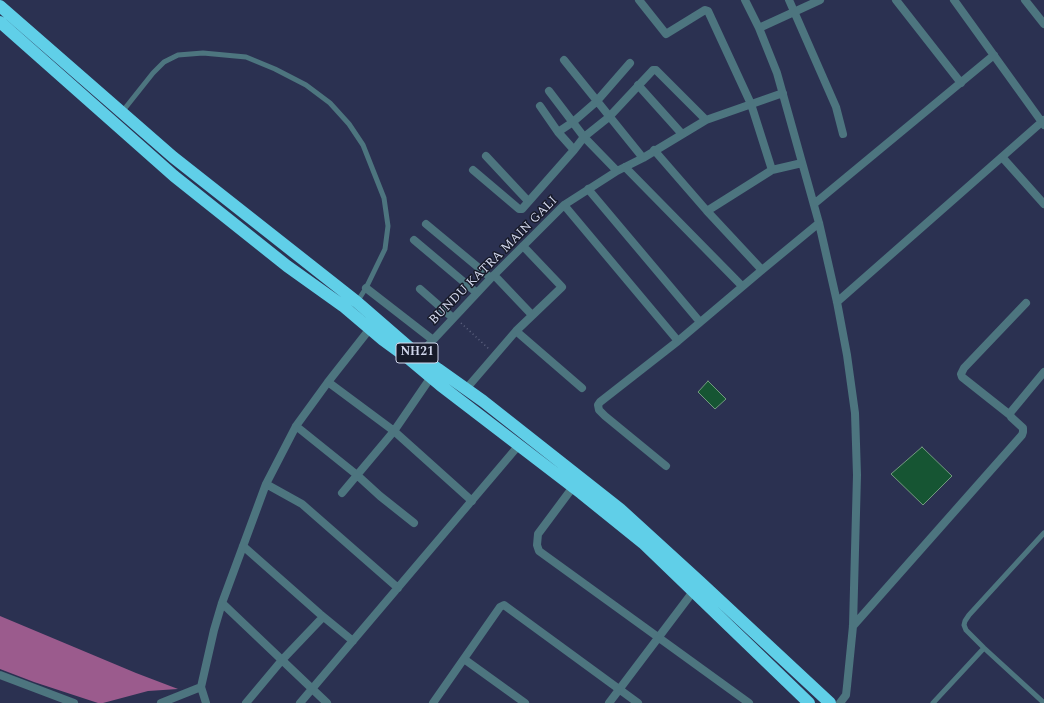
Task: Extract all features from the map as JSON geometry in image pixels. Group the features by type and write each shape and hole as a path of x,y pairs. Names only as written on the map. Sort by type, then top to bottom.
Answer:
{"highway":[{"name":"NH21","path":"0,6 173,157 357,302 419,355 483,401 614,504 697,586 810,703"},
{"name":"NH21","path":"0,22 174,176 287,266 343,306 431,377 643,542 697,586 830,703"}],"street":[{"path":"639,0 666,34 705,10 708,11 751,104 772,170"},
{"path":"745,0 759,28 777,73 814,204 837,302 847,355 855,412 857,475 853,626 846,695 840,703"},
{"path":"790,0 836,107 843,134"},
{"path":"759,28 820,0"},
{"path":"896,0 961,83"},
{"path":"837,302 1043,122 954,0"},
{"path":"1025,0 1044,24"},
{"path":"814,204 994,55"},
{"path":"564,60 596,102 643,158"},
{"path":"558,132 573,122 596,102 630,63"},
{"path":"473,170 519,209 522,209 584,137 609,117 651,70 656,70 706,120"},
{"path":"638,85 682,134"},
{"path":"549,91 584,137 616,171"},
{"name":"BUNDU KATRA MAIN GALI","path":"419,355 492,277 564,205 616,171 643,158 706,120 783,93"},
{"path":"540,106 558,132 574,150"},
{"path":"654,150 707,211 762,270"},
{"path":"486,156 528,201"},
{"path":"1002,157 1044,204"},
{"path":"707,211 772,170 802,163"},
{"path":"624,167 742,286"},
{"path":"588,189 700,322"},
{"path":"564,205 678,341"},
{"path":"666,466 605,416 598,407 600,402 678,341 819,223"},
{"path":"426,224 492,277 532,315"},
{"path":"414,240 477,293"},
{"path":"466,389 516,331 562,287 523,246"},
{"path":"366,288 433,340"},
{"path":"420,289 454,317"},
{"path":"853,626 1024,432 1023,428 1010,415 962,377 961,374 964,368 1026,303"},
{"path":"206,703 202,686 222,603 266,484 296,426 328,382 378,319"},
{"path":"516,331 582,388"},
{"path":"1010,415 1011,411 1044,372"},
{"path":"342,493 394,431 431,377"},
{"path":"328,382 394,431 472,501"},
{"path":"296,426 414,523"},
{"path":"300,703 519,445"},
{"path":"266,484 302,504 398,588"},
{"path":"573,487 538,534 537,545 539,551 659,636 749,703"},
{"path":"243,546 352,641"},
{"path":"609,703 697,586"},
{"path":"222,603 327,703"},
{"path":"433,703 500,607 504,605 638,703"},
{"path":"246,703 282,660 323,617"},
{"path":"464,659 525,703"},
{"path":"0,675 74,703"},
{"path":"161,703 202,686"}],"lane":[{"path":"122,112 153,73 164,62 178,54 203,53 246,57 275,68 306,85 330,103 349,124 363,145 384,198 388,226 385,249 366,288 357,302"},
{"path":"1044,533 965,620 964,625 966,630 984,648 1044,703"},
{"path":"933,703 984,648"}],"path":[{"path":"454,317 495,355"}],"shaded area":[{"path":"0,616 178,689 148,691 98,703 0,669"}],"building":[{"path":"708,381 726,399 715,409 698,392"},
{"path":"922,447 952,476 923,505 891,474"}]}
